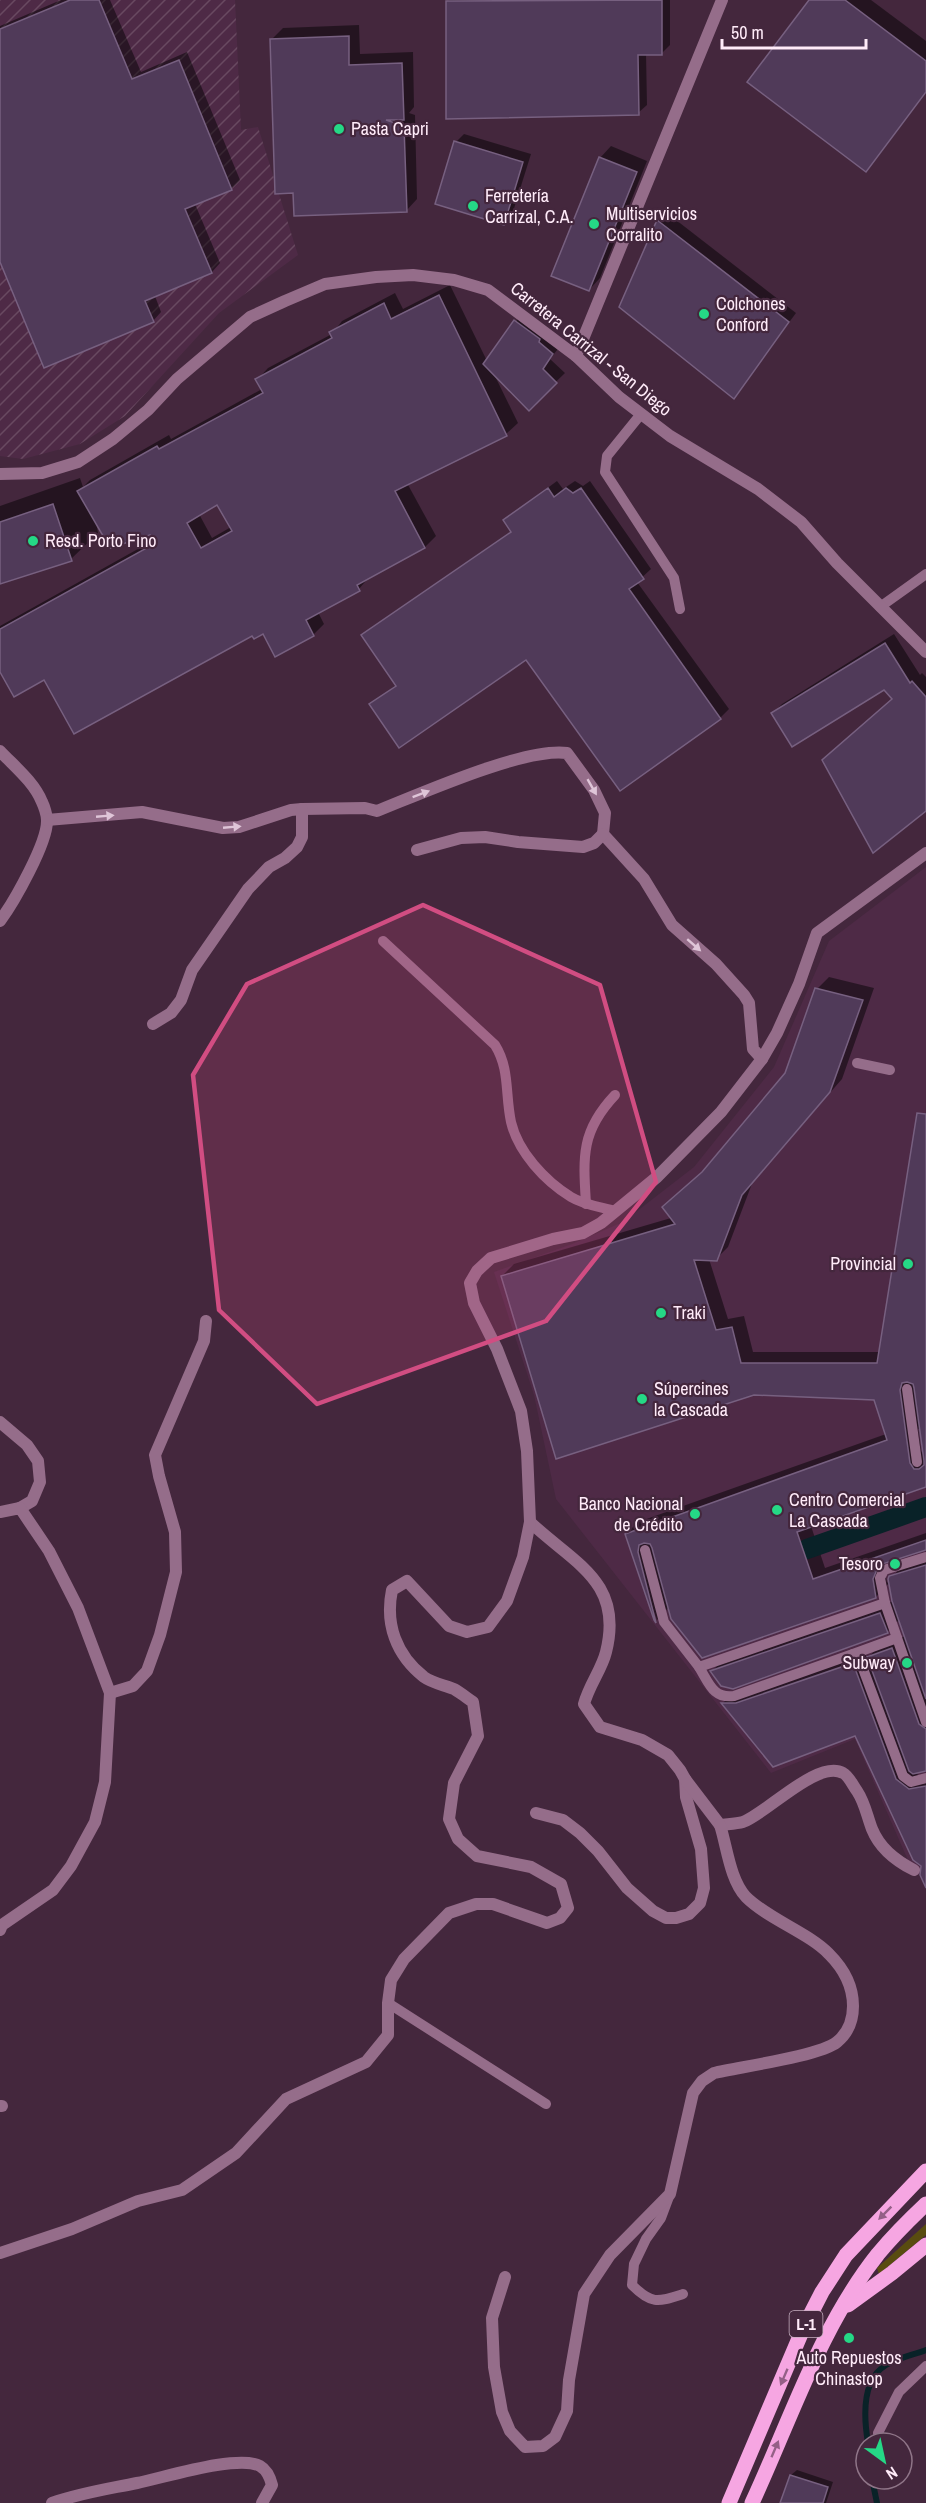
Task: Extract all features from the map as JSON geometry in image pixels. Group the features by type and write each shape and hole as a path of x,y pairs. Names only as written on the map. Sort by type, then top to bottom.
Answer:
{"main road":[{"name":"L-1","path":"729,2503 803,2329 822,2292 846,2255 926,2171"},
{"name":"L-1","path":"752,2503 798,2395 840,2310 878,2254 926,2204"},
{"path":"840,2310 892,2273 926,2245"}],"street":[{"path":"576,356 722,0"},
{"name":"Carretera Carrizal - San Diego","path":"0,474 42,473 78,462 113,439 148,410 177,379 250,317 325,284 413,275 454,280 488,290 576,356 619,397 670,436 759,489 801,522 837,563 926,652"},
{"path":"0,751 31,784 41,800 47,820 39,848 15,899 0,921"},
{"path":"47,820 142,812 223,828 239,827 291,810 365,808 377,811 485,770 558,751 567,753 594,790 605,813 603,834 594,843 584,847 518,843 485,837 461,838 417,850"},
{"path":"153,1024 171,1013 181,1000 192,970 248,889 269,867 285,858 297,847 302,837 302,809"},
{"path":"603,834 644,879 672,925 716,964 744,995 749,1003 753,1049 762,1059"},
{"path":"0,2253 72,2229 138,2201 182,2190 236,2153 286,2099 366,2062 388,2035 391,1980 404,1959 450,1913 476,1904 493,1904 548,1923 560,1918 568,1908 561,1884 531,1867 477,1856 458,1839 449,1820 454,1783 478,1736 473,1702 456,1690 425,1678 405,1657 390,1631 389,1604 392,1590 408,1581 449,1626 467,1632 488,1627 507,1601 523,1557 530,1522 527,1451 521,1411 496,1349 474,1303 470,1283 477,1271 491,1258 553,1239 582,1233 601,1222 657,1177 721,1112 762,1059 777,1033 799,984 817,933 926,853"},
{"path":"110,1693 133,1686 147,1671 160,1635 176,1572 176,1532 155,1455 204,1341 206,1321"},
{"path":"0,1422 27,1445 38,1461 40,1482 32,1501 20,1508 0,1512"},
{"path":"0,1930 2,1925 53,1890 72,1866 96,1822 105,1782 110,1693 78,1608 49,1551 20,1508"},
{"path":"505,2277 492,2318 494,2367 502,2412 510,2431 525,2447 543,2446 555,2437 567,2411 569,2380 584,2294 610,2255 670,2194 693,2093 702,2081 714,2073 814,2052 835,2044 846,2034 853,2014 853,1994 845,1974 828,1953 746,1897 737,1883 720,1825 668,1755 642,1740 600,1727 584,1704 589,1686 605,1656 609,1637 609,1604 590,1573 530,1522"},
{"path":"720,1825 742,1822 758,1814 799,1784 819,1774 834,1770 844,1773 859,1794 873,1832 886,1852 914,1870"},
{"path":"536,1813 562,1820 598,1851 627,1888 653,1911 666,1918 676,1918 689,1914 700,1904 704,1888 701,1849 686,1797 685,1779"},
{"path":"52,2503 76,2495 208,2466 250,2464 259,2466 269,2474 272,2485 262,2503"}],"lane":[{"path":"641,414 607,456 605,472 674,578 680,609"},
{"path":"880,607 926,574"},
{"path":"383,941 495,1045 504,1059 511,1123 522,1147 541,1174 572,1197 586,1204 615,1211"},
{"path":"857,1063 890,1070"},
{"path":"586,1204 586,1142 598,1113 615,1095"},
{"path":"907,1389 917,1462"},
{"path":"645,1550 664,1622 699,1667 716,1694 723,1698 897,1638"},
{"path":"926,1557 884,1570 880,1578 885,1603 926,1722"},
{"path":"699,1667 885,1603"},
{"path":"853,1654 859,1658 903,1776 912,1782 926,1778"},
{"path":"388,2003 546,2104"},
{"path":"670,2194 661,2218 646,2239 634,2264 632,2285 644,2297 659,2302 683,2294"},
{"path":"879,2431 899,2392 926,2366"}],"highlighted area":[{"path":"423,905 600,985 656,1182 546,1321 317,1404 219,1310 193,1075 247,984"}],"shaded area":[{"path":"0,0 235,0 241,130 258,127 298,255 219,313 125,416 80,444 23,459 0,456"},
{"name":"Centro Comercial La Cascada","path":"926,867 926,1876 914,1874 855,1739 771,1773 556,1499 534,1395 494,1272 572,1244 623,1222 694,1167 774,1067 829,941"}],"green space":[{"path":"926,2224 926,2235 879,2274 877,2268"}],"building":[{"path":"70,0 99,0 132,79 179,60 232,190 185,209 212,273 145,301 154,322 44,368 0,262 0,29"},
{"path":"662,0 662,55 638,55 639,115 446,119 446,1"},
{"path":"809,0 845,0 926,61 926,92 866,172 747,82"},
{"name":"Pasta Capri","path":"349,36 349,65 402,63 404,120 386,120 404,126 407,212 294,216 293,193 275,194 270,39"},
{"path":"454,141 523,162 504,225 435,204"},
{"name":"Multiservicios Corralito","path":"599,157 637,172 589,291 551,276"},
{"name":"Colchones Conford","path":"657,220 789,322 734,399 619,307"},
{"path":"439,295 507,436 395,491 425,548 357,585 360,591 306,620 314,636 275,657 263,634 254,639 252,636 74,734 44,680 14,697 0,672 0,629 154,544 150,535 110,548 77,491 157,446 159,449 263,393 255,379 332,338 329,332 384,303 391,319","holes":["217,505 232,531 201,548 187,523"]},
{"path":"514,320 540,339 539,342 553,354 543,369 557,383 529,411 483,364"},
{"path":"548,488 554,497 566,488 573,493 581,488 644,579 629,589 721,719 620,791 526,660 399,748 369,704 396,686 361,635 511,532 503,520"},
{"name":"Resd. Porto Fino","path":"53,504 72,561 0,584 0,522"},
{"path":"885,643 910,683 912,681 926,697 926,811 873,853 822,760 892,699 884,690 792,747 771,713"},
{"name":"Centro Comercial La Cascada","path":"815,988 863,1000 830,1092 742,1195 717,1261 694,1260 716,1330 732,1327 741,1363 877,1363 917,1113 926,1114 926,1487 797,1532 813,1579 926,1540 926,1550 879,1565 873,1579 876,1598 702,1658 671,1619 652,1548 650,1544 644,1543 639,1545 638,1552 656,1623 654,1620 625,1534 887,1440 874,1400 754,1395 556,1459 501,1276 675,1224 662,1207 702,1172 785,1073","holes":["902,1383 913,1384 924,1461 924,1465 919,1469 914,1469 910,1463 900,1390"]},
{"path":"926,1565 926,1699 892,1601 888,1579 889,1576"},
{"path":"880,1613 888,1633 733,1689 721,1686 710,1671"},
{"path":"892,1648 919,1724 926,1729 926,1771 913,1774 909,1771 867,1657"},
{"path":"853,1663 896,1779 909,1789 926,1786 926,1888 920,1875 921,1866 913,1860 855,1736 773,1767 721,1703 736,1703"},
{"path":"790,2475 828,2487 823,2503 780,2503"}],"waterway":[{"path":"807,1549 926,1507"},
{"path":"867,2431 866,2401 872,2380 886,2365 926,2350"},
{"path":"874,2491 877,2503"}],"place":[{"name":"Pasta Capri","path":"339,129"},
{"name":"Ferretería Carrizal, C.A.","path":"473,206"},
{"name":"Multiservicios Corralito","path":"594,224"},
{"name":"Colchones Conford","path":"704,314"},
{"name":"Resd. Porto Fino","path":"33,541"},
{"name":"Provincial","path":"908,1264"},
{"name":"Traki","path":"661,1313"},
{"name":"Súpercines la Cascada","path":"642,1399"},
{"name":"Centro Comercial La Cascada","path":"777,1510"},
{"name":"Banco Nacional de Crédito","path":"695,1514"},
{"name":"Tesoro","path":"895,1564"},
{"name":"Subway","path":"907,1663"},
{"name":"Auto Repuestos Chinastop","path":"849,2338"}]}
